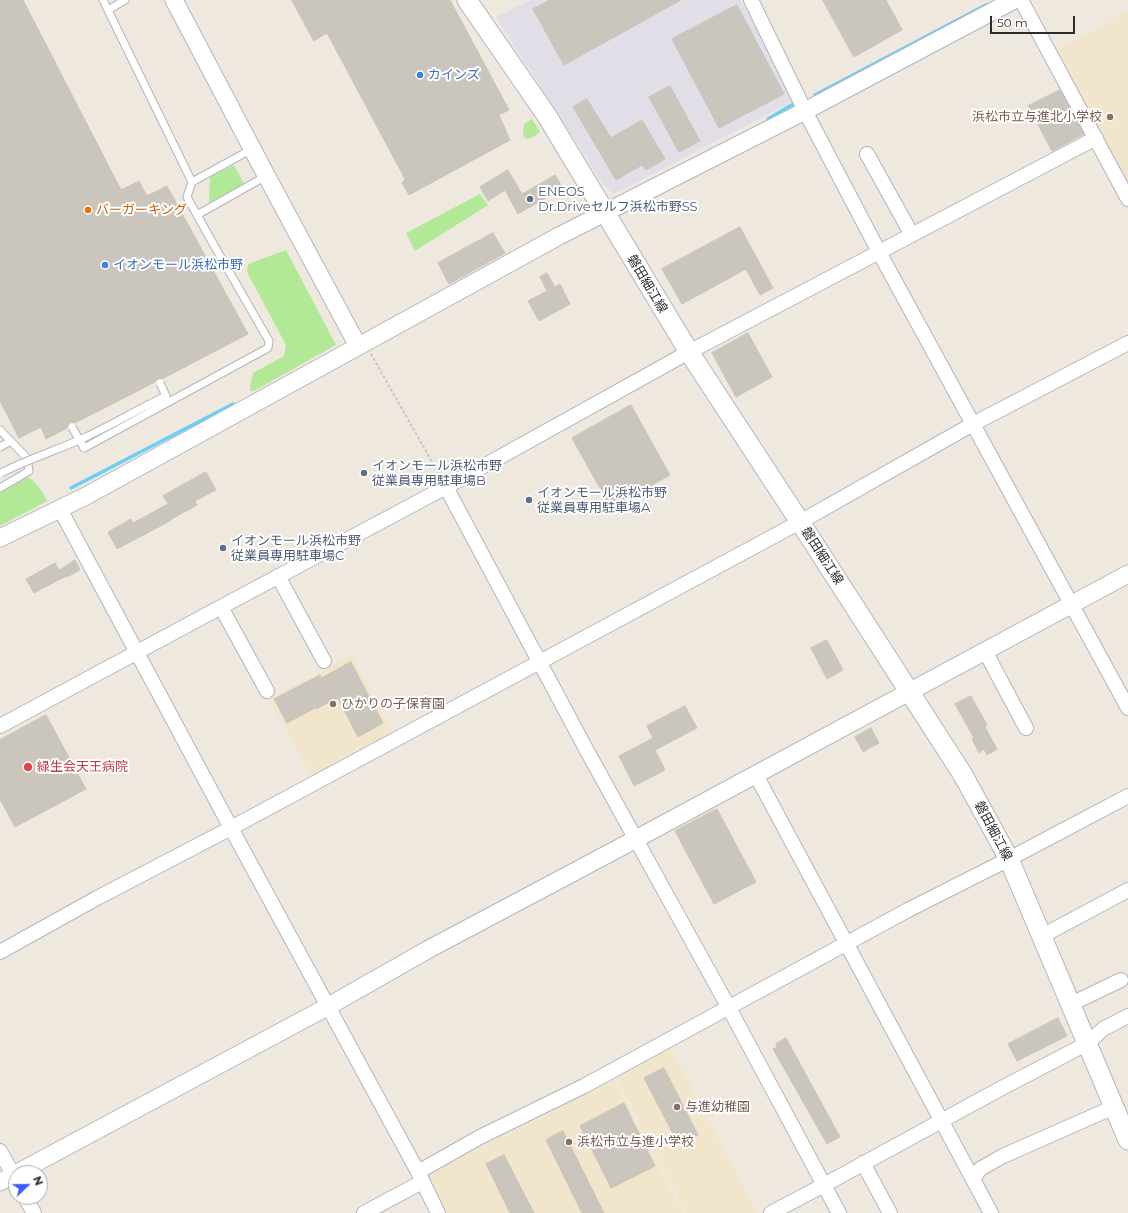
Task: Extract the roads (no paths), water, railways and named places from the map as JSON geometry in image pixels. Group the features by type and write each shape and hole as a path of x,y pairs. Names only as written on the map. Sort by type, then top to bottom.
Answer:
{"main road":[{"name":"磐田細江線","path":"467,0 547,116 689,352 963,775 1009,859 1128,1140"}],"street":[{"path":"174,0 266,176 361,344"},
{"path":"751,0 805,111 879,252 1128,708"},
{"path":"0,538 60,509 559,236 805,111 1014,0"},
{"path":"1021,0 1128,199"},
{"path":"0,726 137,653 221,606 446,487 689,352 1096,138"},
{"path":"867,154 912,235"},
{"path":"0,952 97,898 231,828 800,522 973,424 1128,343"},
{"path":"446,487 839,1213"},
{"path":"60,509 438,1213"},
{"path":"34,1165 327,1007 429,949 756,775 1128,574"},
{"path":"278,576 324,661"},
{"path":"221,606 267,691"},
{"path":"985,651 1026,728"},
{"path":"756,775 973,1179 988,1212"},
{"path":"364,1213 480,1137 584,1086 729,1008 799,968 1128,796"},
{"path":"1042,936 1128,890"},
{"path":"1071,1004 1122,980"},
{"path":"771,1213 941,1120 1088,1043 1103,1029 1128,1016"},
{"path":"973,1179 980,1169 1003,1156 1114,1107"},
{"path":"0,1151 8,1168"},
{"path":"863,1163 890,1213"}],"lane":[{"path":"103,0 192,182"},
{"path":"108,10 125,0"},
{"path":"72,427 84,448 268,348 269,341 187,197 192,182 252,149"},
{"path":"197,215 266,176"},
{"path":"0,473 15,465 86,437 166,396 160,383"},
{"path":"0,430 27,458 29,471 0,488"},
{"path":"0,447 11,441"}],"waterway":[{"path":"815,95 986,5"},
{"path":"768,119 795,103"},
{"path":"71,488 233,404"}],"place":[{"name":"カインズ","path":"420,75"},
{"name":"浜松市立与進北小学校","path":"1110,117"},
{"name":"ENEOS Dr.Driveセルフ浜松市野SS","path":"530,199"},
{"name":"バーガーキング","path":"88,210"},
{"name":"イオンモール浜松市野","path":"105,265"},
{"name":"イオンモール浜松市野 従業員専用駐車場B","path":"364,473"},
{"name":"イオンモール浜松市野 従業員専用駐車場A","path":"529,500"},
{"name":"イオンモール浜松市野 従業員専用駐車場C","path":"223,548"},
{"name":"ひかりの子保育園","path":"333,704"},
{"name":"緑生会天王病院","path":"28,767"},
{"name":"与進幼稚園","path":"677,1107"},
{"name":"浜松市立与進小学校","path":"569,1142"}]}
